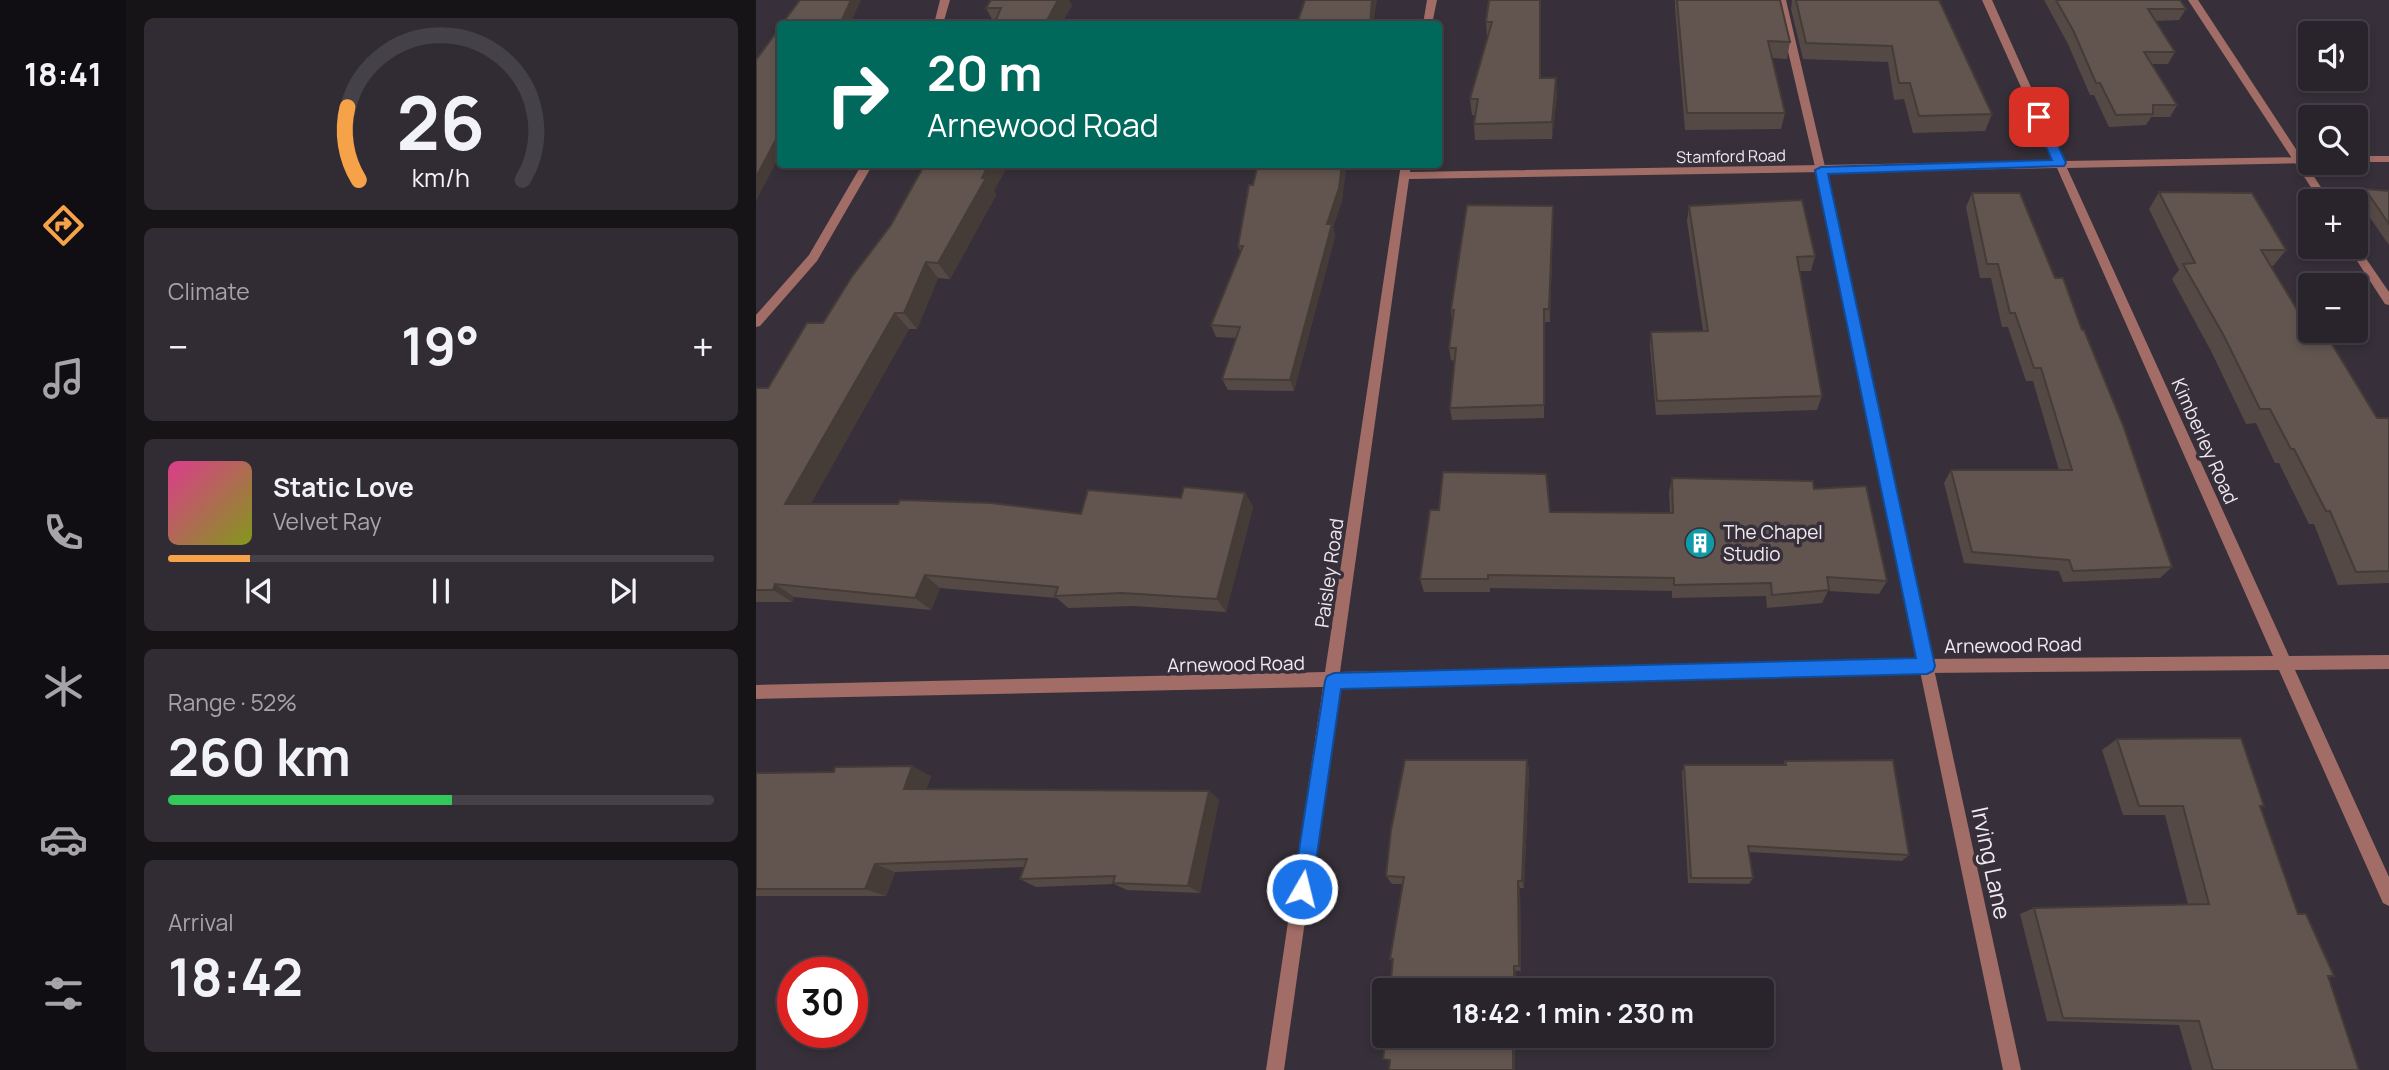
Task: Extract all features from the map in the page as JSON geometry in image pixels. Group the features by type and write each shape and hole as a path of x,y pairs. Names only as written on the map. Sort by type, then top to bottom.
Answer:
{"street":[{"path":"939,21 945,0"},
{"path":"1428,21 1432,0"},
{"name":"Irving Lane","path":"1782,0 1821,170 2012,1070"},
{"name":"Kimberley Road","path":"1987,0 2389,897"},
{"path":"2193,0 2298,151"},
{"path":"2368,159 2389,159"},
{"name":"Stamford Road","path":"1406,170 1821,170 2060,163 2298,161"},
{"path":"756,323 813,258 866,168"},
{"name":"Paisley Road","path":"1275,1070 1334,681 1406,170"},
{"path":"2362,259 2389,301"},
{"name":"Arnewood Road","path":"756,692 1927,666 2389,662"}],"building":[{"path":"800,0 851,0 841,21 784,21"},
{"path":"991,0 1058,0 1047,21 995,21 1001,8 986,8"},
{"path":"1305,0 1372,0 1370,21 1298,21"},
{"path":"1489,0 1540,0 1540,78 1556,78 1552,122 1474,124 1478,99 1470,99 1492,22 1486,22"},
{"path":"1677,0 1780,0 1790,42 1768,41 1785,113 1687,113"},
{"path":"1796,0 1939,0 1992,114 1919,116 1910,83 1899,83 1892,46 1806,43"},
{"path":"2056,0 2180,0 2186,9 2148,9 2175,52 2144,52 2177,105 2153,105 2153,114 2116,115 2100,83 2096,83 2074,32"},
{"path":"777,31 777,138 756,177 756,60"},
{"path":"923,168 987,168 982,178 986,178 938,263 926,262 904,313 895,313 785,504 898,504 900,500 991,503 1081,514 1088,490 1181,498 1184,487 1245,493 1217,599 1122,593 1055,596 1058,587 925,575 915,598 775,584 773,590 756,590 756,388 768,388 807,323 823,323 851,278 891,225"},
{"path":"1257,168 1342,168 1339,188 1327,224 1332,224 1290,380 1222,379 1240,327 1211,325 1243,246 1238,246 1249,185 1253,185"},
{"path":"2368,189 2389,191 2389,224 2368,193"},
{"path":"2159,192 2252,193 2286,250 2261,250 2298,311 2298,343 2331,343 2377,418 2389,418 2389,571 2356,572 2330,511 2326,511 2270,409 2260,409 2224,336 2183,264 2195,263"},
{"path":"1972,193 2020,193 2055,278 2063,278 2123,425 2172,567 2073,571 2069,560 1972,552 1951,470 2072,470 2041,368 2034,368 2015,313 2010,313 1998,264 1987,264"},
{"path":"1802,200 1815,256 1797,257 1822,396 1657,401 1651,332 1708,331 1689,206"},
{"path":"1467,205 1553,206 1549,309 1544,309 1544,405 1450,408 1456,348 1449,348 1454,310 1451,310"},
{"path":"1443,472 1546,474 1550,512 1673,513 1672,478 1813,481 1814,489 1866,486 1887,581 1827,577 1829,590 1772,595 1771,583 1674,585 1674,578 1488,575 1488,579 1420,579 1430,510 1439,510"},
{"path":"2241,738 2264,806 2260,806 2298,914 2306,914 2334,976 2328,976 2359,1070 2213,1070 2199,1021 2063,1018 2034,908 2209,904 2183,806 2139,806 2117,739"},
{"path":"1405,760 1527,760 1522,881 1518,881 1519,966 1514,966 1514,978 1391,978 1393,959 1390,959 1404,877 1386,876 1391,830"},
{"path":"1893,760 1909,855 1748,846 1753,878 1691,878 1684,765 1786,765 1785,761"},
{"path":"912,766 904,789 1209,791 1188,886 1113,883 1115,876 1020,879 1027,859 875,864 865,889 756,889 756,773 834,772 835,767"},
{"path":"1384,1048 1513,1048 1513,1070 1389,1070 1390,1060 1383,1059"}],"place":[{"name":"The Chapel Studio","path":"1700,543"}],"route":[{"path":"1302,889 1334,681 1927,666 1821,170 2060,163 2039,117"}]}
